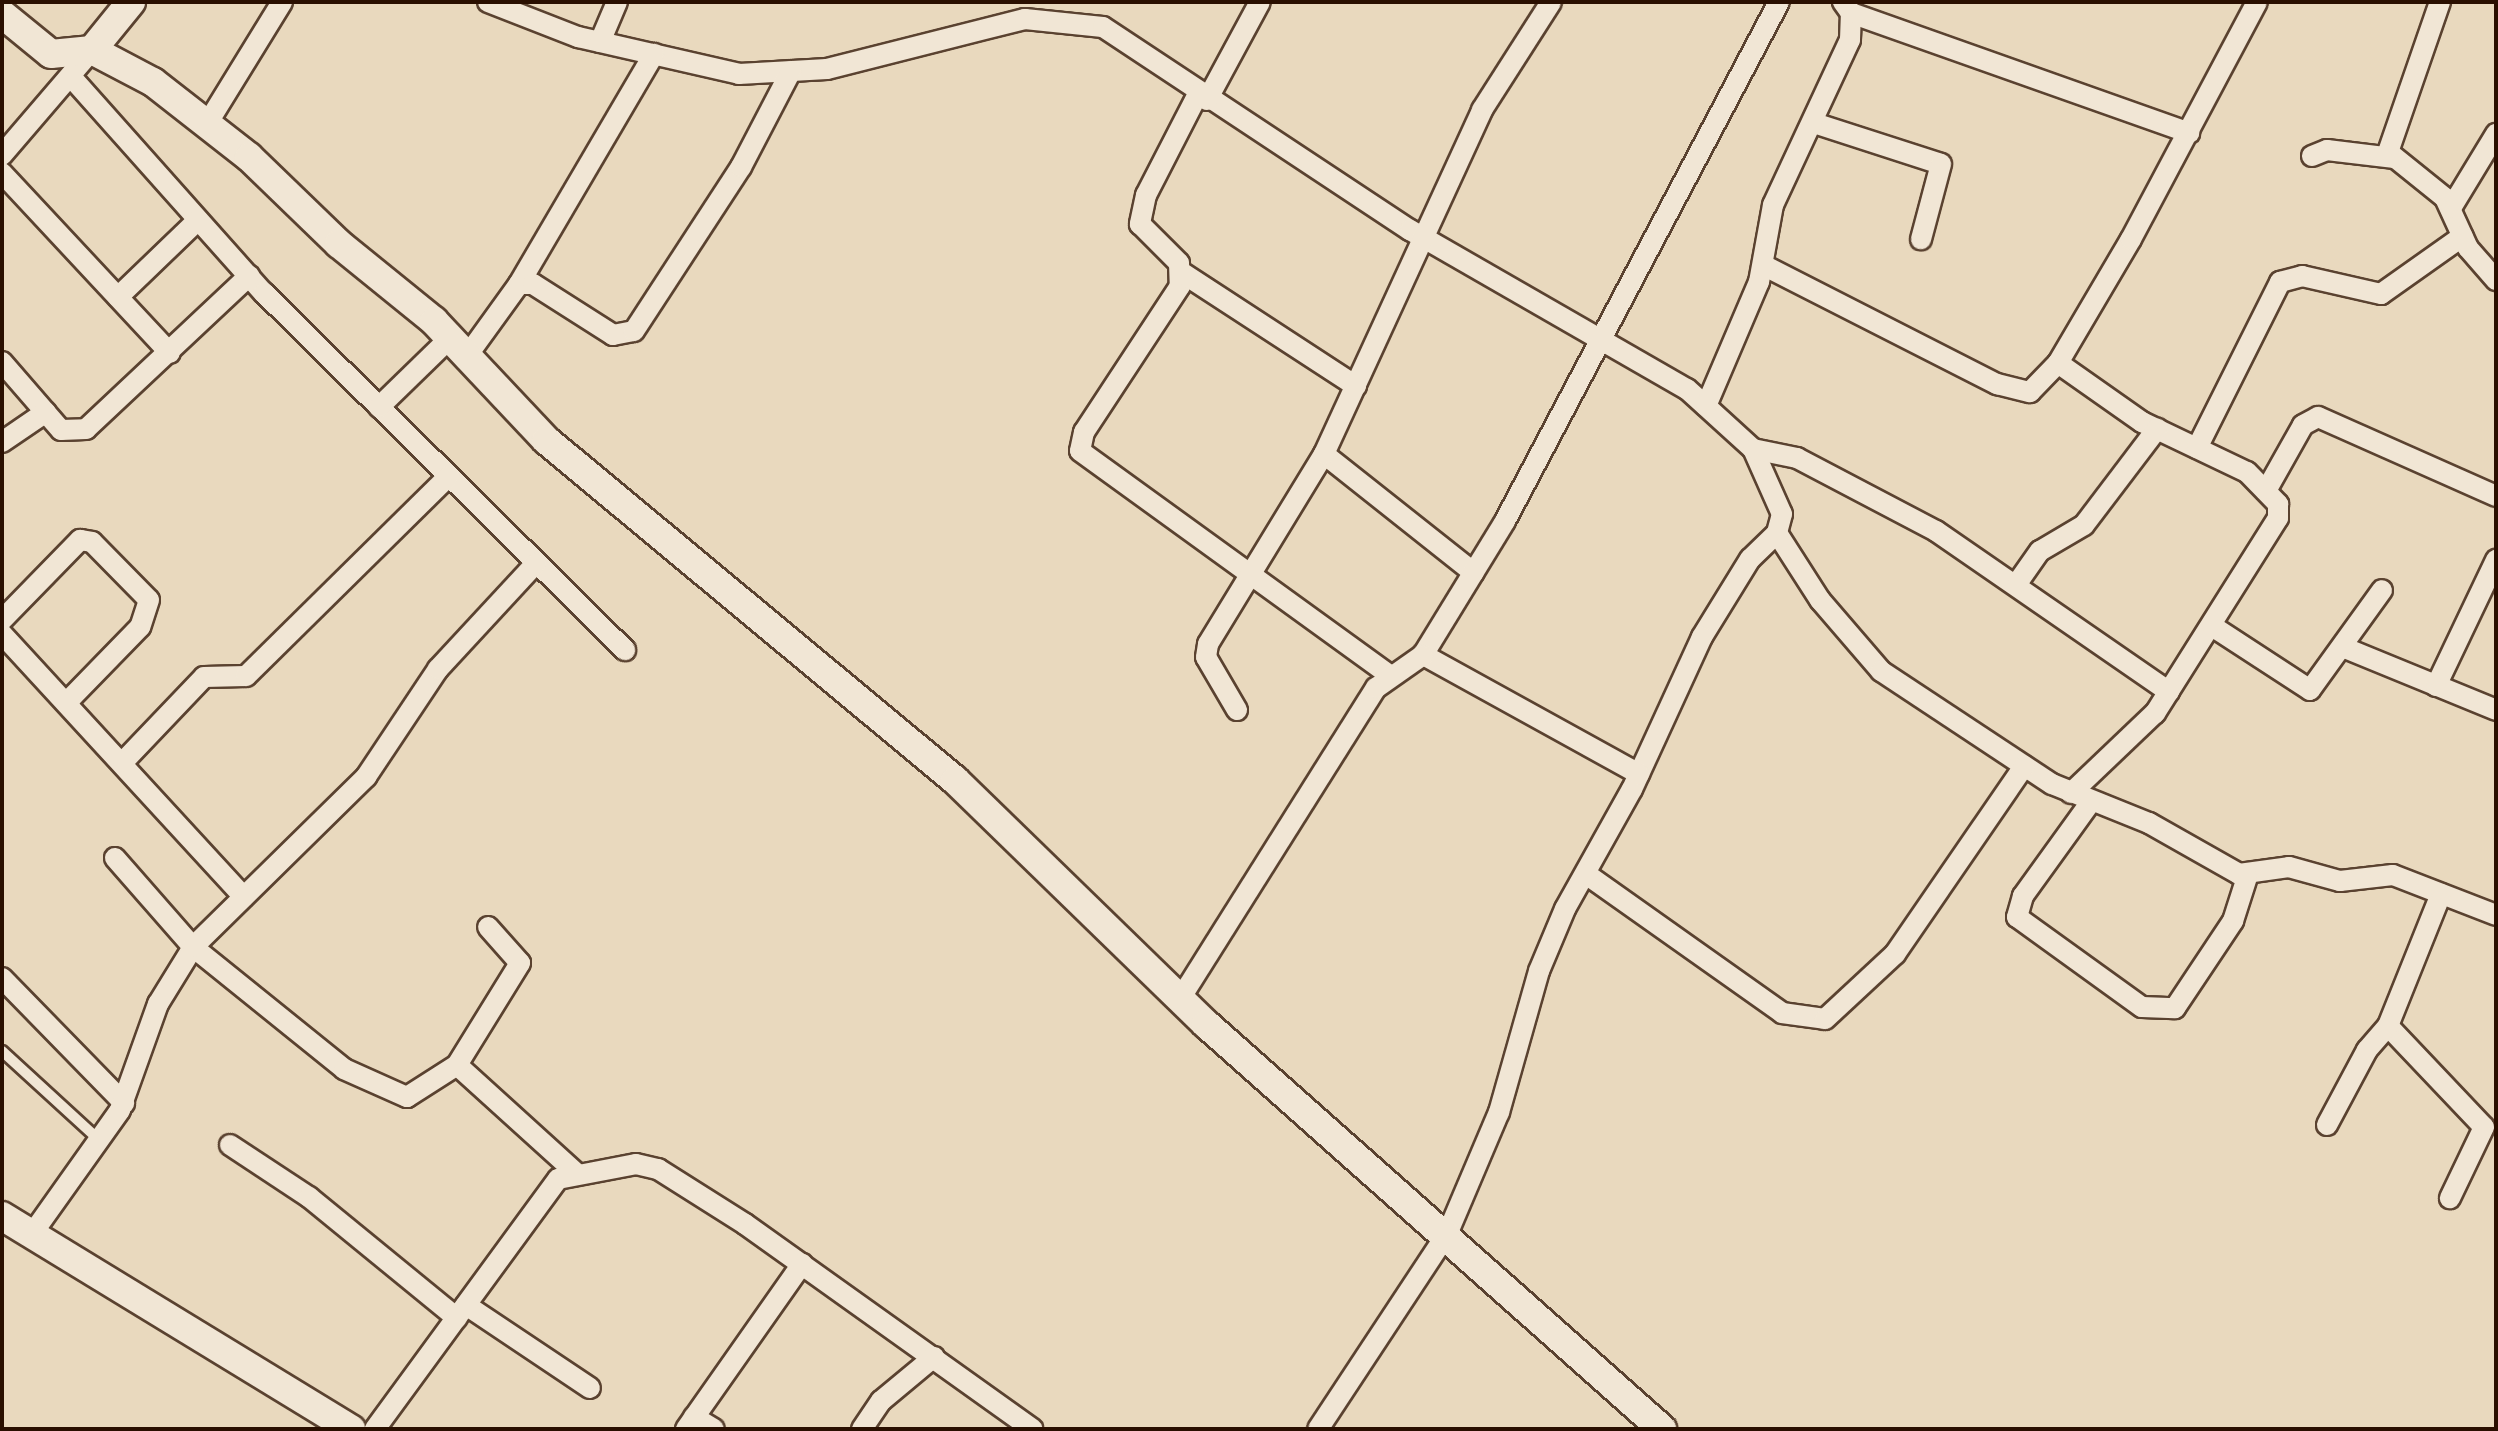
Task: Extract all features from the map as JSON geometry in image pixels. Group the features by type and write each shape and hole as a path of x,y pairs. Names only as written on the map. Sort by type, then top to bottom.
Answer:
{"street":[{"path":"2,155 73,79 131,2"},
{"path":"207,124 282,2"},
{"path":"488,2 600,42 739,74 827,69 1064,11 1103,27 1202,97 1426,239 1706,406 1753,449 1782,514 1777,533 1750,559 1702,637 1639,774 1539,971 1499,1112 1448,1232 1318,1429"},
{"path":"600,42 617,2"},
{"path":"1260,2 1146,195 1140,224 1181,272 1356,386"},
{"path":"1237,710 1206,657 1324,454 1426,239 1482,110 1551,2"},
{"path":"1180,999 1389,675 1423,655 1474,573 1779,2"},
{"path":"1763,265 2013,390 2030,392 2058,363 2189,133 2257,2"},
{"path":"2440,2 2388,144 2393,158 2451,208 2463,236 2496,280"},
{"path":"1706,406 1763,265 1773,205 1814,123 1850,40 1847,8 2189,133"},
{"path":"2,14 51,54 92,50 153,82 207,124 459,347 546,440 955,780 1180,999 1448,1232 1662,1429"},
{"path":"379,407 459,347 519,284 654,54"},
{"path":"519,284 533,284 613,335 634,331 741,167 791,71"},
{"path":"73,79 249,276 625,650"},
{"path":"1814,123 1941,164 1921,239"},
{"path":"2451,208 2496,134"},
{"path":"2312,156 2327,150 2393,158"},
{"path":"2,173 170,353"},
{"path":"118,297 198,220"},
{"path":"2197,448 2280,282 2302,276 2381,294 2463,236"},
{"path":"1181,272 1180,286 1084,432 1080,451 1389,675"},
{"path":"2,362 61,430 86,429 249,276"},
{"path":"2058,363 2157,429 2197,448 2267,489 2278,504 2275,529 2169,692 2138,732 2071,793"},
{"path":"2,442 46,412"},
{"path":"2267,489 2303,425 2318,417 2496,496"},
{"path":"2018,582 2040,551 2084,525 2157,429"},
{"path":"1753,449 1797,458 1840,478 2018,582 2169,692"},
{"path":"1324,454 1474,573"},
{"path":"123,762 204,677 246,676 449,476"},
{"path":"1777,533 1820,600 1881,671 2024,766 2071,793 2090,803 2149,823 2247,877 2289,867 2340,881 2393,875 2496,915"},
{"path":"2,620 80,540 92,542 149,600 140,627 67,702"},
{"path":"2436,686 2496,560"},
{"path":"32,1234 124,1103 158,1004 193,947 366,777 438,669 536,563"},
{"path":"2212,626 2310,690 2345,648 2382,590"},
{"path":"2,634 244,897"},
{"path":"2345,648 2496,710"},
{"path":"1423,655 1639,774"},
{"path":"1586,874 1782,1013 1825,1019 1895,954 2024,766"},
{"path":"2090,803 2023,896 2017,917 2142,1007 2175,1008 2233,921 2247,877"},
{"path":"115,858 193,947 344,1069 382,1091 407,1097 457,1065 520,963 488,927"},
{"path":"2327,1125 2367,1050 2388,1026 2441,894"},
{"path":"2,978 124,1103"},
{"path":"2388,1026 2484,1127 2450,1198"},
{"path":"457,1065 576,1173"},
{"path":"230,1145 309,1197 461,1311 590,1388"},
{"path":"375,1429 558,1179 576,1173 636,1164 658,1169 802,1264 1032,1429"},
{"path":"2,1216 341,1427"},
{"path":"714,1429 690,1423 802,1264"},
{"path":"862,1429 881,1401 934,1357"}],"lane":[{"path":"2,1051 99,1140"}]}
